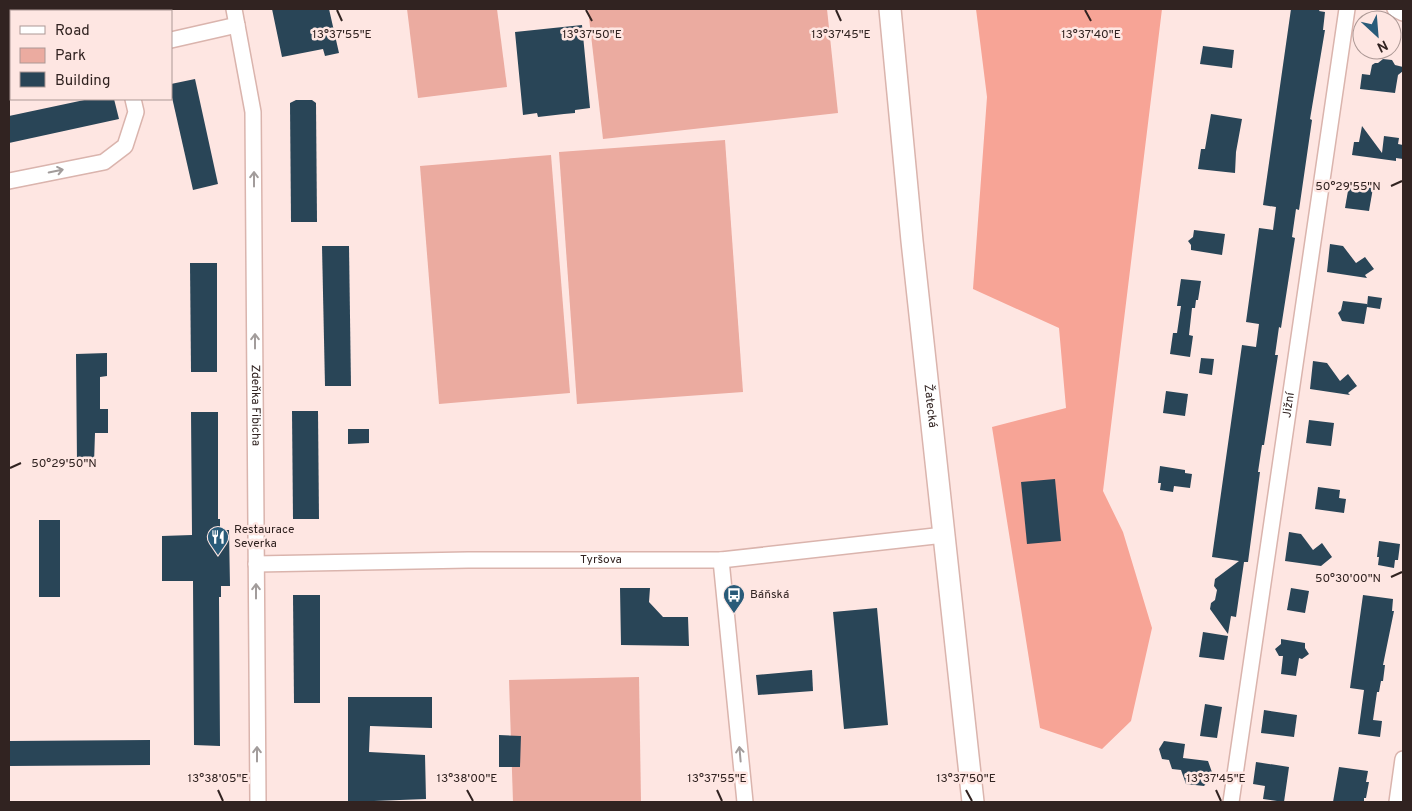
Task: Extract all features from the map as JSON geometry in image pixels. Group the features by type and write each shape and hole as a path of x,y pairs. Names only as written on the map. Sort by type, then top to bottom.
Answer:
{"street":[{"name":"Zdeňka Fibicha","path":"234,9 253,112 258,802"},
{"name":"Žatecká","path":"890,9 912,241 973,802"},
{"name":"Jižní","path":"1230,802 1347,9"},
{"path":"1395,9 1403,13"},
{"path":"172,40 237,25"},
{"path":"9,182 104,162 125,146 136,112 133,100"},
{"name":"Tyršova","path":"256,564 468,560 721,560 944,535"},
{"path":"721,560 745,802"},
{"path":"1397,802 1403,759"}],"green space":[{"path":"407,9 497,9 507,87 418,98"},
{"path":"588,9 827,9 838,113 603,139"},
{"path":"725,140 743,392 577,404 559,152"},
{"path":"551,155 570,393 439,404 420,166"},
{"path":"639,677 641,802 513,802 509,680"}],"shaded area":[{"path":"976,9 1162,9 1103,491 1123,532 1152,628 1131,721 1102,749 1040,728 992,427 1066,408 1059,328 973,289 987,97"}],"building":[{"path":"272,9 329,9 339,53 325,56 323,49 282,57"},
{"path":"1291,9 1320,9 1319,11 1325,12 1323,30 1325,30 1310,119 1312,120 1299,210 1296,209 1292,237 1295,238 1281,328 1279,327 1275,355 1278,355 1258,472 1260,472 1248,562 1244,562 1236,617 1231,616 1228,634 1210,609 1211,603 1215,600 1217,590 1214,586 1215,579 1239,561 1212,557 1242,345 1256,347 1259,324 1246,322 1259,228 1273,230 1276,207 1263,205"},
{"path":"582,25 590,108 575,110 575,113 538,117 537,113 523,115 515,32"},
{"path":"1203,46 1234,50 1232,68 1200,64"},
{"path":"1382,60 1392,60 1395,65 1403,67 1403,71 1398,75 1395,93 1360,89 1362,74 1370,75 1372,65"},
{"path":"195,79 218,184 193,190 172,97 172,84"},
{"path":"84,100 114,100 119,119 9,143 9,116"},
{"path":"296,100 312,100 316,103 317,222 291,222 290,103"},
{"path":"1211,114 1242,119 1236,152 1235,173 1198,169 1201,149 1205,149"},
{"path":"1362,126 1382,153 1384,136 1399,138 1398,144 1403,145 1403,159 1396,158 1396,161 1352,155 1354,142 1359,142"},
{"path":"1349,185 1373,188 1369,211 1345,208"},
{"path":"1194,230 1225,234 1222,255 1191,250 1191,245 1188,241 1193,237"},
{"path":"1330,244 1343,246 1356,263 1365,257 1374,269 1365,275 1367,278 1327,272"},
{"path":"322,246 349,246 351,386 325,386"},
{"path":"190,263 217,263 217,372 191,372"},
{"path":"1181,279 1201,281 1198,300 1196,300 1195,308 1192,308 1189,335 1193,336 1190,357 1170,354 1173,333 1177,333 1181,306 1177,306"},
{"path":"1368,296 1382,298 1380,309 1367,307 1364,324 1342,321 1338,313 1341,310 1343,301 1367,304 1367,306"},
{"path":"107,353 107,376 100,377 100,409 108,409 108,433 95,433 94,463 77,463 76,354"},
{"path":"1201,358 1214,359 1212,375 1199,373"},
{"path":"1313,361 1327,363 1340,381 1348,374 1357,386 1348,393 1350,395 1310,389"},
{"path":"1166,391 1188,394 1185,416 1163,413"},
{"path":"292,411 318,411 319,519 293,519"},
{"path":"191,412 218,412 218,519 220,519 220,530 229,530 230,586 221,586 221,597 219,597 220,746 194,745 193,581 162,581 162,536 192,535"},
{"path":"1309,420 1334,423 1331,446 1306,443"},
{"path":"348,429 369,429 369,443 348,444"},
{"path":"1160,466 1185,470 1185,473 1192,474 1190,488 1174,486 1173,492 1160,490 1161,483 1158,483"},
{"path":"1055,479 1061,541 1027,544 1021,482"},
{"path":"1318,487 1340,490 1339,498 1346,499 1344,513 1315,509"},
{"path":"39,520 60,520 60,597 39,597"},
{"path":"1289,532 1301,534 1313,550 1322,543 1332,557 1321,566 1285,561"},
{"path":"1379,541 1400,544 1398,560 1395,560 1394,568 1378,565"},
{"path":"620,588 650,588 649,602 663,617 688,617 689,646 621,645"},
{"path":"1291,588 1309,591 1305,613 1287,610"},
{"path":"293,595 320,595 320,703 294,703"},
{"path":"1363,595 1393,599 1392,611 1394,611 1383,665 1385,665 1383,681 1381,681 1379,692 1377,692 1373,720 1382,721 1380,737 1358,734 1364,690 1350,688"},
{"path":"877,608 888,725 844,729 833,612"},
{"path":"1203,632 1228,636 1224,660 1199,657"},
{"path":"1281,639 1305,643 1305,648 1309,654 1302,659 1299,658 1296,676 1281,674 1283,656 1279,656 1275,649 1281,644"},
{"path":"812,670 813,691 758,695 756,675"},
{"path":"348,697 432,697 432,728 370,726 369,752 425,755 426,799 348,802"},
{"path":"1205,704 1222,707 1217,738 1200,736"},
{"path":"1264,710 1297,715 1294,737 1261,733"},
{"path":"499,735 521,736 520,767 499,767"},
{"path":"150,740 150,765 9,766 9,741"},
{"path":"1164,741 1185,744 1183,758 1208,761 1213,775 1204,786 1186,784 1181,770 1172,769 1169,760 1162,759 1159,749"},
{"path":"1256,762 1289,767 1284,802 1263,799 1265,786 1253,784"},
{"path":"1339,767 1368,771 1366,782 1369,782 1364,802 1333,802"}],"place":[{"name":"Restaurace Severka","path":"218,556"},
{"name":"Báňská","path":"734,614"}]}
